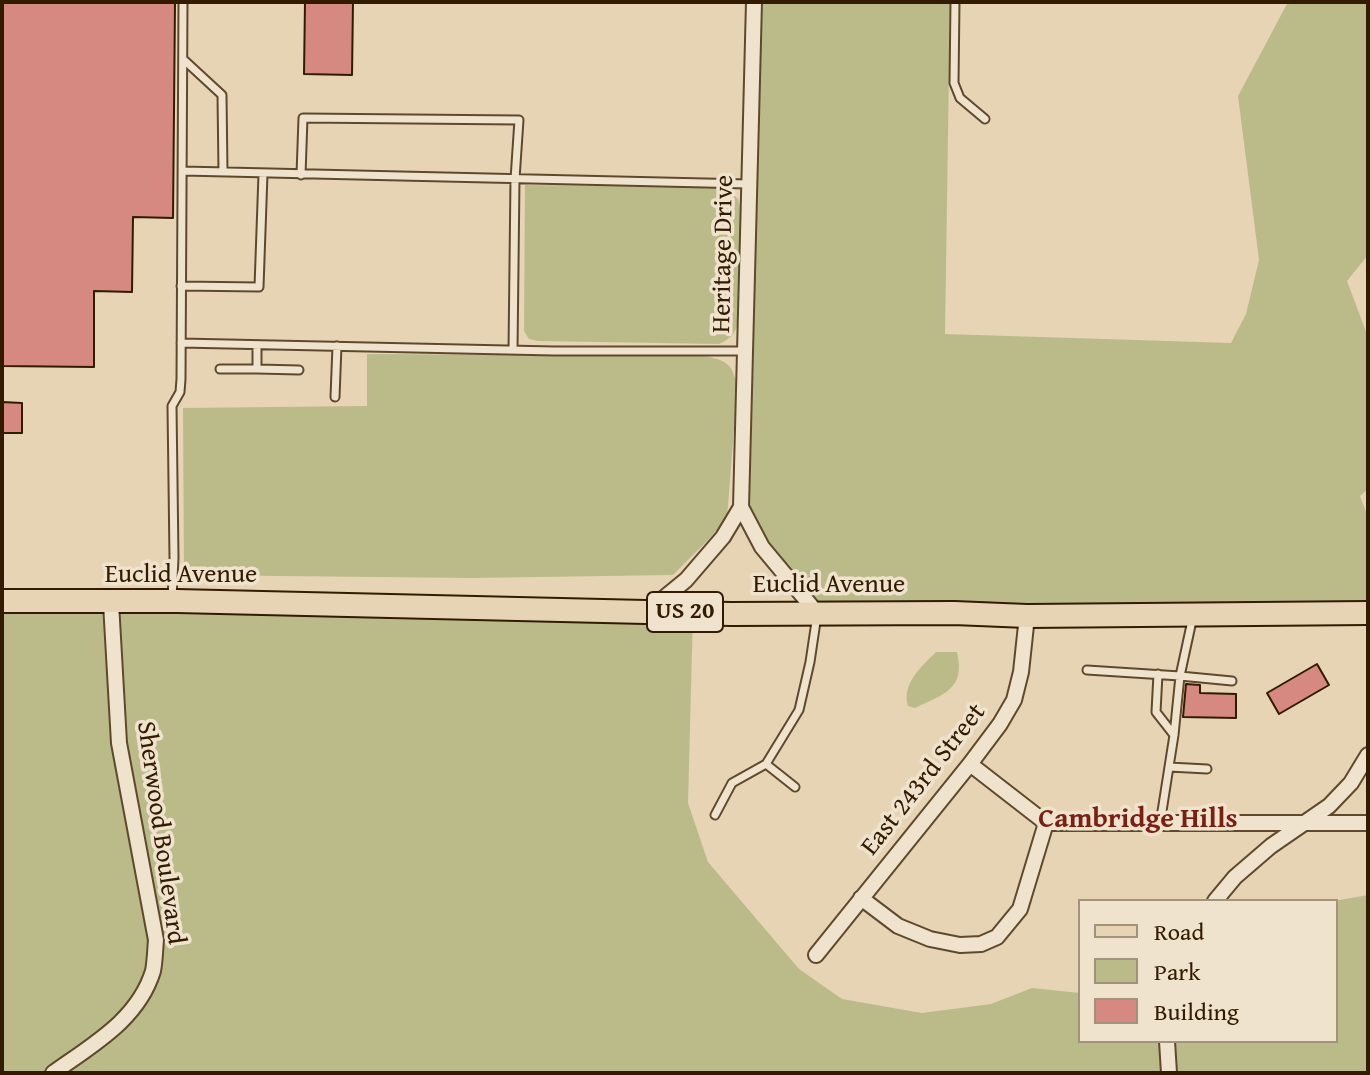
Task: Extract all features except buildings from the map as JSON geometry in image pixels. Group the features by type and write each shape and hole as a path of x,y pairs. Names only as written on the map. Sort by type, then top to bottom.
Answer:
{"main road":[{"name":"Euclid Avenue","path":"2,601 172,601 647,612 1027,616 1368,613"}],"street":[{"name":"Heritage Drive","path":"754,2 741,507 762,547 817,613"},
{"path":"647,612 686,580 723,537 741,507"},
{"name":"Sherwood Boulevard","path":"53,1073 101,1040 127,1017 145,993 154,968 156,940 119,743 111,603"},
{"name":"East 243rd Street","path":"816,955 1000,724 1014,700 1021,672 1027,616"},
{"path":"1217,899 1235,877 1271,846 1329,806 1351,783 1368,755"},
{"path":"970,764 1046,823 1368,823"},
{"path":"861,898 898,926 930,939 960,945 981,944 997,937 1020,909 1046,823"},
{"path":"1167,1043 1169,1073"}],"lane":[{"path":"172,601 172,406 180,392 181,343 183,2"},
{"path":"955,2 954,83 960,98 985,119"},
{"path":"183,59 222,95 223,172"},
{"path":"301,175 303,118 519,120 515,179 513,350"},
{"path":"183,171 750,184"},
{"path":"181,286 259,287 263,174"},
{"path":"181,343 746,351"},
{"path":"257,345 257,369"},
{"path":"335,397 337,346"},
{"path":"220,369 299,370"},
{"path":"715,815 732,783 766,764 799,710 817,613"},
{"path":"1160,824 1180,676 1193,614"},
{"path":"1087,670 1232,681"},
{"path":"1158,674 1156,712 1174,735"},
{"path":"766,764 795,787"},
{"path":"1169,767 1207,769"}],"green space":[{"path":"754,2 950,2 945,334 1231,343 1246,314 1259,260 1238,96 1288,2 1368,2 1368,255 1347,281 1368,337 1368,489 1360,496 1368,517 1368,613 817,613 741,507"},
{"path":"525,185 725,187 738,199 741,211 739,319 733,334 719,344 529,339 524,331"},
{"path":"367,354 703,356 718,359 731,369 737,390 727,518 673,575 472,578 184,575 183,408 367,406"},
{"path":"2,601 693,613 688,803 708,862 799,969 842,999 922,1013 991,1004 1032,988 1078,993 1078,1043 1338,1043 1338,900 1368,895 1368,1073 2,1073"},
{"path":"936,652 957,652 959,665 955,683 935,699 915,708 908,706 910,683"}],"district":[{"name":"Cambridge Hills","path":"1138,820"}]}
